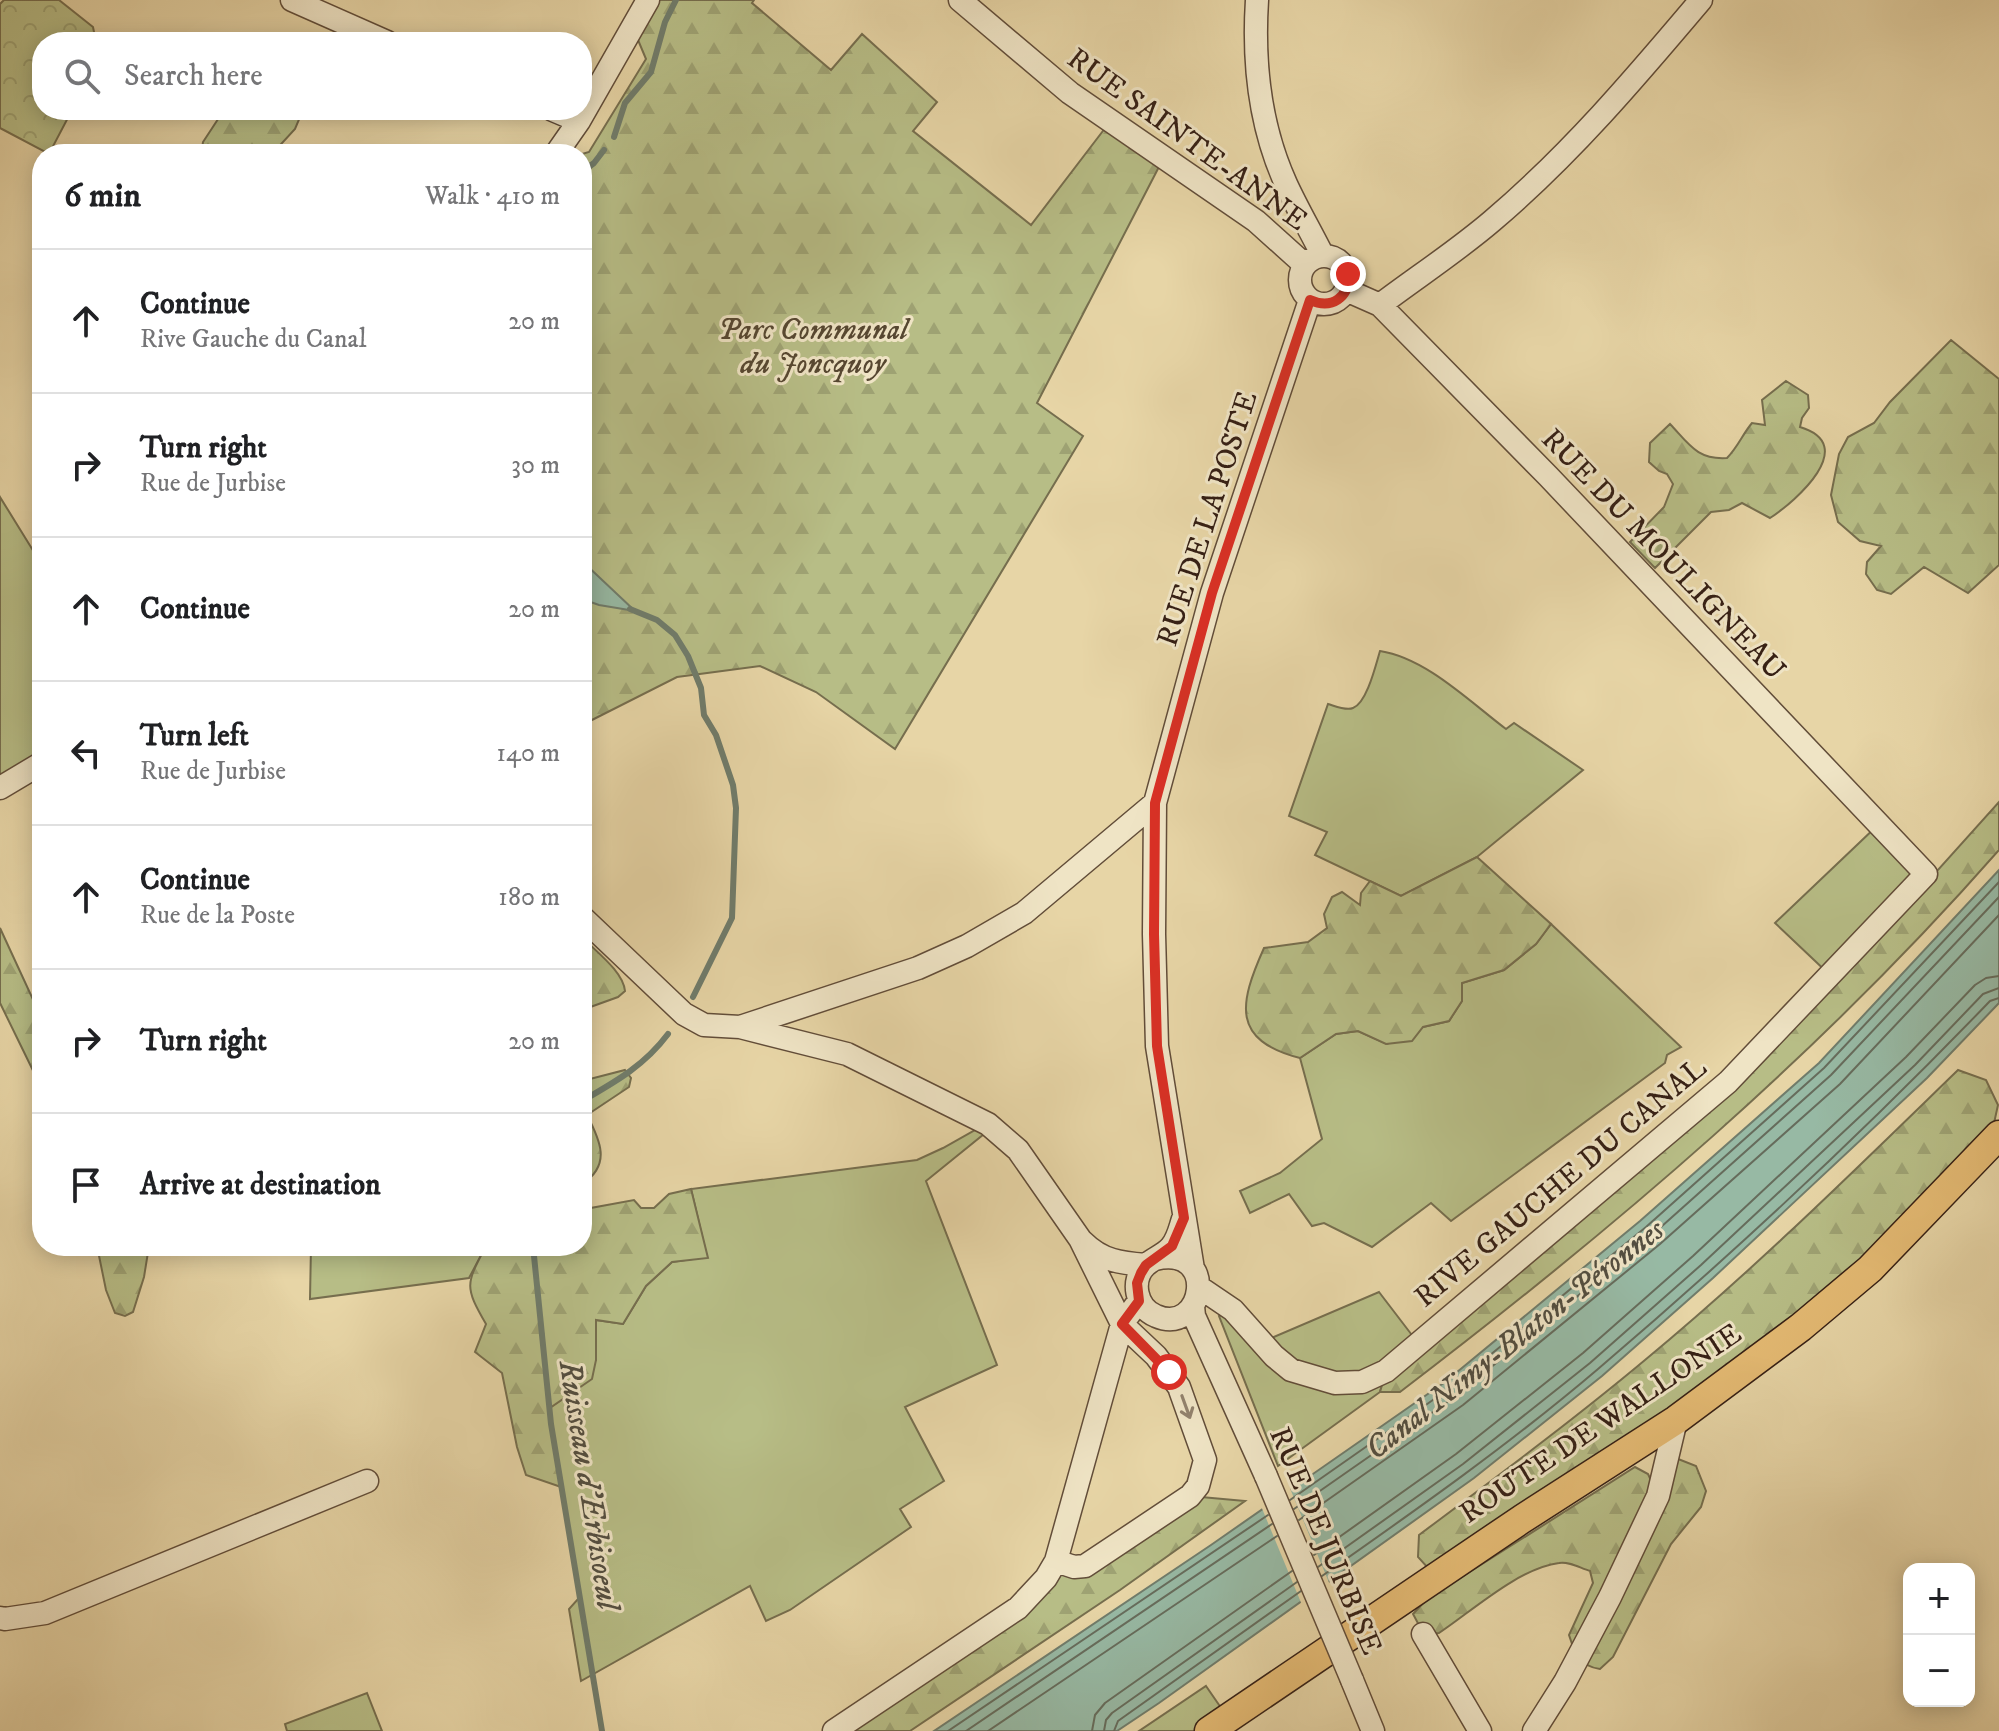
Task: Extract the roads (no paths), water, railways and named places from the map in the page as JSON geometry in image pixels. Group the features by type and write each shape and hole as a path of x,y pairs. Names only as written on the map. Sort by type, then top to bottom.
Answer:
{"main road":[{"name":"ROUTE DE WALLONIE","path":"1209,1731 1522,1519 1676,1420 1837,1298 1870,1269 1999,1135"}],"street":[{"path":"292,0 364,32"},
{"path":"592,98 648,0"},
{"name":"RUE SAINTE-ANNE","path":"960,0 1070,93 1314,260"},
{"path":"1257,0 1257,73 1268,131 1314,260"},
{"path":"1380,305 1491,222 1531,186 1622,92 1701,0"},
{"path":"563,144 579,121"},
{"path":"1337,259 1348,274 1346,290 1334,303 1318,304 1310,300 1301,287 1300,279 1314,260 1337,259"},
{"name":"RUE DU MOULIGNEAU","path":"1346,290 1380,305 1548,476 1926,874"},
{"name":"RUE DE LA POSTE","path":"1155,803 1212,593 1310,300"},
{"path":"0,788 32,769"},
{"path":"740,1027 918,968 967,946 1024,913 1155,803"},
{"path":"1155,803 1157,1046 1195,1288 1194,1316 1220,1376"},
{"name":"RIVE GAUCHE DU CANAL","path":"1195,1288 1233,1310 1274,1356 1291,1370 1335,1383 1362,1382 1386,1371 1728,1082 1926,874"},
{"path":"592,927 684,1014 704,1025 740,1027 847,1054 988,1124 1018,1150 1080,1239 1122,1324 1156,1356 1179,1387 1205,1460 1198,1486 1190,1496 1085,1566 1074,1567 1056,1561"},
{"path":"1184,1218 1172,1246 1151,1262 1137,1283 1139,1301 1147,1311 1175,1325 1195,1343 1208,1356 1220,1376"},
{"path":"1080,1239 1092,1251 1111,1260 1151,1262 1167,1257 1178,1258 1195,1288"},
{"path":"1157,1317 1168,1319 1181,1316 1195,1288"},
{"path":"834,1731 1018,1608 1046,1578 1056,1561 1122,1324 1139,1301"},
{"name":"RUE DE JURBISE","path":"1220,1376 1266,1476 1373,1731"},
{"path":"1534,1731 1565,1682 1610,1597 1658,1496 1676,1420"},
{"path":"0,1618 45,1613 367,1481"},
{"path":"1423,1634 1480,1731"}],"water":[{"path":"592,570 635,611 592,603"},
{"name":"Canal Nimy-Blaton-Péronnes","path":"1999,870 1999,1003 1927,1078 1713,1278 1602,1376 1474,1478 1117,1731 934,1731 1211,1545 1445,1382 1640,1221 1819,1063"}],"waterway":[{"name":"Ruisseau d'Erbisoeul","path":"614,137 625,103 651,72 665,22 676,0"},
{"name":"Ruisseau d'Erbisoeul","path":"592,164 604,150"},
{"name":"Ruisseau d'Erbisoeul","path":"630,609 657,620 675,635 688,656 701,688 704,715 716,735 733,785 736,808 732,918 693,997"},
{"name":"Ruisseau d'Erbisoeul","path":"592,1095 639,1064 668,1034"},
{"name":"Ruisseau d'Erbisoeul","path":"534,1256 551,1424 602,1731"}],"park label":[{"name":"Parc Communal du Joncquoy","path":"813,347"}]}
